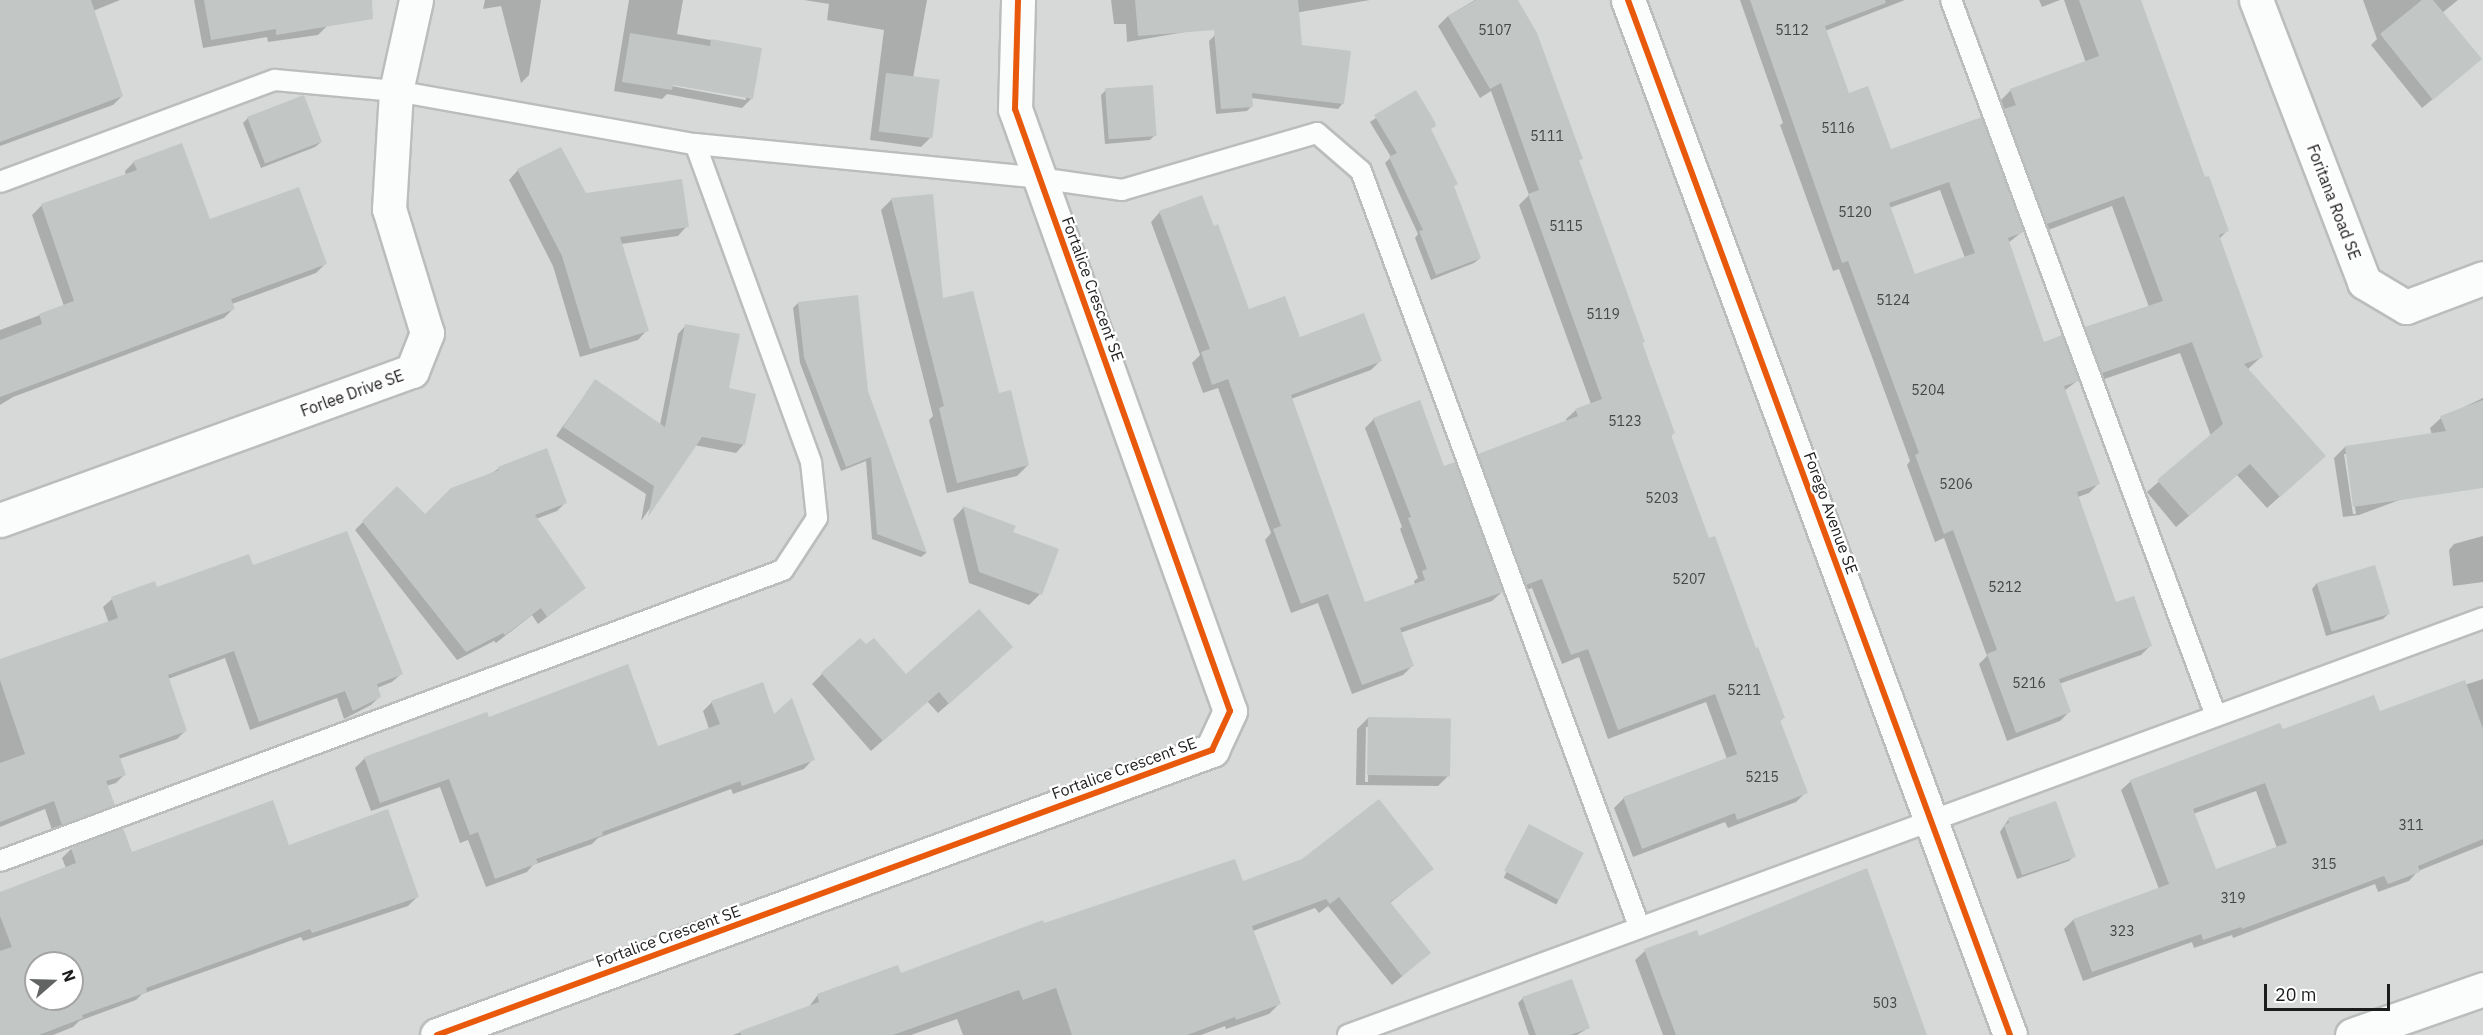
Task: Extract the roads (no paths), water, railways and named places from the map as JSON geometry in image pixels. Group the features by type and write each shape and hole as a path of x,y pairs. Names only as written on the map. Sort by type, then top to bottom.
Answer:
{"street":[{"name":"Forlee Drive SE","path":"0,520 412,371 427,333 389,209 396,91 416,0"},
{"name":"Fortalice Crescent SE","path":"437,1035 1212,750 1230,711 1015,109 1018,0"},
{"name":"Forego Avenue SE","path":"1628,0 2010,1035"},
{"name":"Foritana Road SE","path":"2256,0 2364,282 2406,307 2483,278"},
{"path":"2352,1035 2483,989"}],"lane":[{"path":"1951,0 2216,716"},
{"path":"0,182 274,81 396,91 695,144 1039,178 1122,190 1317,133 1361,171 1639,926"},
{"path":"0,861 783,570 817,518 811,462 695,144"},
{"path":"1348,1035 1639,926 2483,618"}]}
